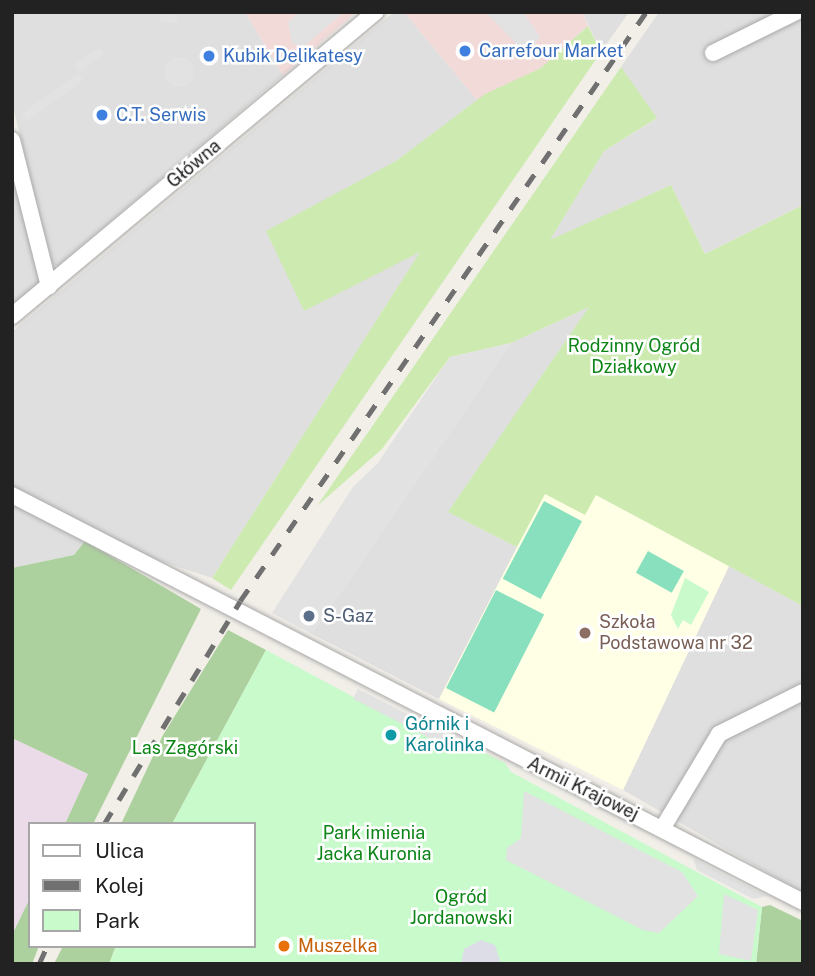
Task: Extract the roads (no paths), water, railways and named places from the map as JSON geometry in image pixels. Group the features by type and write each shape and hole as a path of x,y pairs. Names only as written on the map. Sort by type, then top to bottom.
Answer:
{"street":[{"name":"Główna","path":"12,316 376,12"},
{"path":"713,53 796,12"},
{"path":"12,140 49,286"},
{"name":"Armii Krajowej","path":"12,495 803,902"},
{"path":"663,829 719,734 803,692"}],"railway":[{"path":"105,822 240,601 646,12"},
{"path":"39,964 46,948"}],"place":[{"name":"Carrefour Market","path":"465,51"},
{"name":"Kubik Delikatesy","path":"209,56"},
{"name":"C.T. Serwis","path":"102,115"},
{"name":"S-Gaz","path":"309,616"},
{"name":"Szkoła Podstawowa nr 32","path":"585,633"},
{"name":"Górnik i Karolinka","path":"391,735"},
{"name":"Muszelka","path":"284,946"}],"park label":[{"name":"Rodzinny Ogród Działkowy","path":"634,357"},
{"name":"Las Zagórski","path":"185,748"},
{"name":"Park imienia Jacka Kuronia","path":"374,844"},
{"name":"Ogród Jordanowski","path":"461,908"}]}
